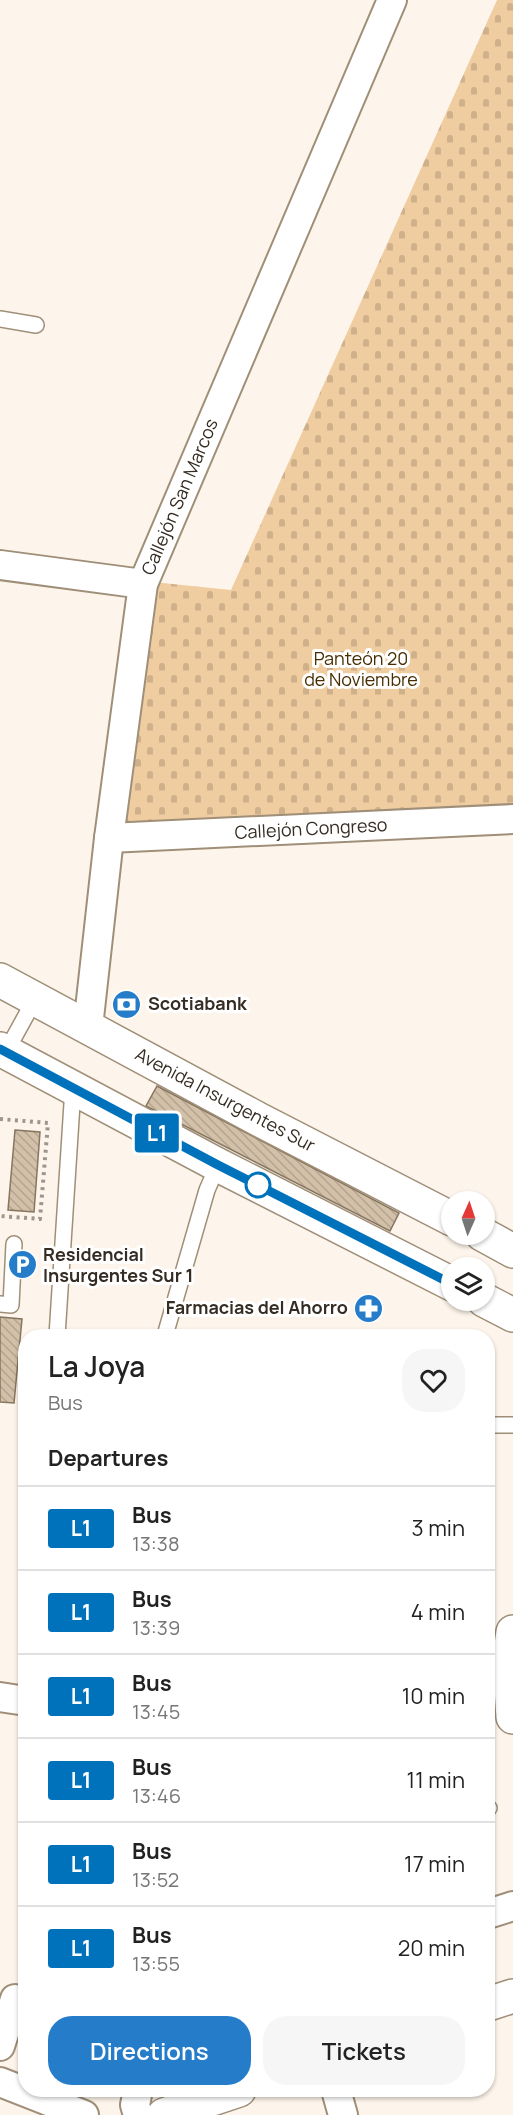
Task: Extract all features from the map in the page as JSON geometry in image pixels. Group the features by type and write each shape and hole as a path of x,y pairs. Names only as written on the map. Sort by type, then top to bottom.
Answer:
{"main road":[{"name":"Avenida Insurgentes Sur","path":"0,980 258,1119 441,1213"},
{"path":"3,1051 218,1165 441,1278"},
{"path":"495,1241 513,1251"},
{"path":"495,1306 513,1315"},
{"path":"513,1632 509,1659 513,1716"},
{"path":"495,2002 513,1996"},
{"path":"164,2115 218,2097"}],"street":[{"name":"Callejón San Marcos","path":"88,1027 109,838 143,584 392,0"},
{"path":"0,565 143,584"},
{"name":"Callejón Congreso","path":"109,838 513,819"},
{"path":"0,1697 18,1700"},
{"path":"495,1912 513,1906"},
{"path":"0,2046 15,1999"},
{"path":"0,2082 18,2089"},
{"path":"38,2097 84,2115"},
{"path":"137,2097 135,2105 138,2115"},
{"path":"338,2097 343,2115"}],"lane":[{"path":"0,319 36,325"},
{"path":"3,1051 35,999"},
{"path":"57,1329 73,1088"},
{"path":"167,1329 207,1190 218,1165"},
{"path":"0,1304 11,1305 14,1245"},
{"path":"495,1425 513,1425"}],"path":[{"path":"0,1119 48,1123 40,1219 0,1216"}],"green space":[{"name":"Panteón 20 de Noviembre","path":"497,0 513,0 513,813 119,832 153,582 231,590"}],"building":[{"path":"157,1086 399,1213 390,1231 146,1106"},
{"path":"15,1130 40,1132 34,1212 8,1210"},
{"path":"0,1317 22,1319 21,1329 18,1329 14,1403 0,1402"}],"bus line":[{"name":"L1","path":"0,1049 218,1165 441,1278"}],"place":[{"name":"Scotiabank","path":"127,1004"},
{"name":"Residencial Insurgentes Sur 1","path":"22,1265"},
{"name":"Farmacias del Ahorro","path":"369,1308"}]}
